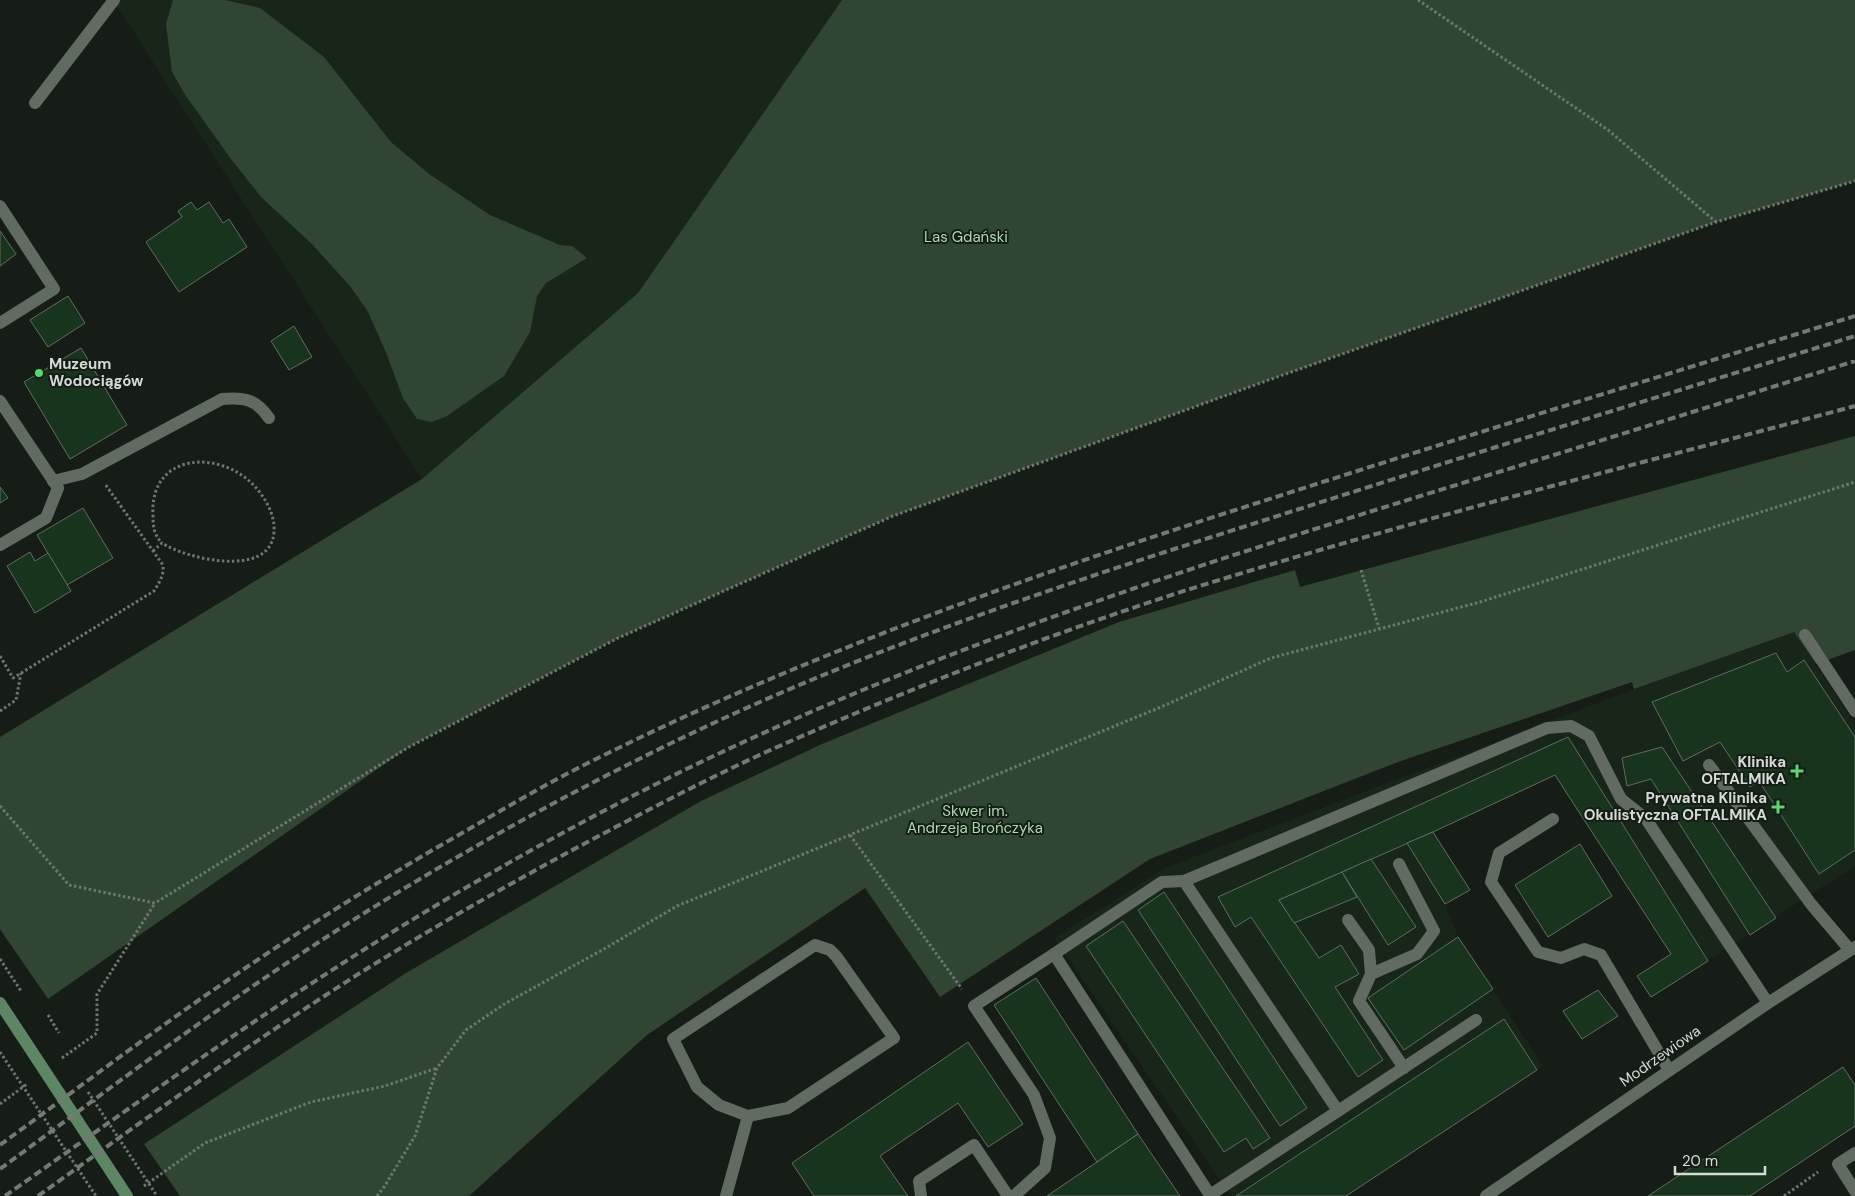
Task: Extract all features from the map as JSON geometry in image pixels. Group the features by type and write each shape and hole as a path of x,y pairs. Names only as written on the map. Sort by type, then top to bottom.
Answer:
{"main road":[{"path":"0,1003 132,1193"}],"street":[{"path":"35,103 114,0"},
{"path":"0,206 54,289 0,323"},
{"path":"53,481 82,474 222,399 242,397 262,408 270,418"},
{"path":"0,401 58,488 46,518 0,545"},
{"path":"1805,635 1855,711"},
{"path":"1014,1196 1045,1168 1050,1138 1034,1095 974,1006 1162,882 1184,882 1547,728 1571,726 1589,736 1621,799 1646,819 1768,1002"},
{"path":"1709,765 1810,904 1853,949"},
{"path":"1553,819 1499,853 1491,882 1538,952 1560,958 1584,949 1601,955 1669,1070"},
{"path":"1371,974 1417,954 1434,931 1399,864"},
{"path":"1184,882 1338,1111"},
{"path":"1348,920 1369,950 1371,974 1359,1001 1404,1068"},
{"path":"815,945 822,946 836,956 894,1038 788,1108 748,1116 718,1105 697,1087 673,1039 815,945"},
{"name":"Modrzewiowa","path":"1486,1196 1768,1002 1853,949"},
{"path":"1054,954 1211,1195 1476,1020"},
{"path":"726,1196 748,1116"},
{"path":"921,1196 919,1181 974,1145 1008,1196"},
{"path":"1855,1153 1838,1164 1855,1191"}],"path":[{"path":"1418,0 1608,130 1716,222"},
{"path":"60,1060 97,1033 97,994 155,903 409,747 618,638 893,516 1266,381 1716,222 1855,181"},
{"path":"200,461 223,464 242,474 258,489 272,515 273,537 270,545 256,557 248,560 229,562 198,558 170,548 162,543 156,537 153,521 153,504 158,488 168,474 191,463 200,461"},
{"path":"0,656 14,678 154,591 160,582 164,572 163,565 93,468"},
{"path":"377,1196 415,1136 437,1068 466,1030 506,1003 677,906 1162,707 1271,658 1480,602 1855,482"},
{"path":"153,551 162,543"},
{"path":"1361,570 1378,628"},
{"path":"0,711 16,700 21,673"},
{"path":"0,806 68,885 155,903"},
{"path":"850,835 974,1006"},
{"path":"48,1015 59,1033"},
{"path":"0,1052 96,1196"},
{"path":"62,1054 68,1062"},
{"path":"132,1193 205,1142 311,1102 385,1086 437,1068"},
{"path":"0,1104 30,1082"},
{"path":"84,1086 157,1196"}],"shaded area":[{"path":"113,0 842,0 638,293 422,479"},
{"path":"1794,632 1855,724 1855,866 1651,997 1637,976 1671,954 1555,775 1408,843 1445,904 1458,937 1543,1066 1346,1196 1231,1196 1054,938 1167,867 1634,689"}],"green space":[{"path":"173,0 225,0 260,8 324,57 391,142 429,174 490,215 560,245 572,246 587,258 546,283 537,296 530,332 504,376 447,416 432,422 417,419 403,398 385,350 367,310 350,286 311,243 262,198 231,159 186,96 172,72 166,24"},
{"name":"Las Gdański","path":"842,0 1855,0 1855,181 1716,222 1266,381 893,516 618,638 409,747 48,999 0,929 0,737 422,479 638,293"},
{"name":"Skwer im. Andrzeja Brończyka","path":"1855,436 1855,650 1816,664 1794,632 1634,689 1632,682 1398,762 1150,859 940,997 865,888 647,1035 469,1196 180,1196 144,1144 406,973 701,801 822,744 1119,622 1295,570 1300,587"}],"building":[{"path":"191,202 197,210 209,202 223,223 229,219 247,247 179,292 146,242 182,217 178,211"},
{"path":"0,231 16,254 0,266"},
{"path":"68,296 85,323 48,347 30,320"},
{"path":"294,326 312,357 289,370 271,341"},
{"path":"81,348 127,425 70,459 24,382"},
{"path":"0,487 8,498 0,503"},
{"path":"83,508 113,558 67,585 37,535"},
{"path":"30,552 35,561 48,553 71,591 35,613 7,566"},
{"name":"Klinika OFTALMIKA","path":"1776,653 1787,672 1804,660 1855,737 1855,850 1819,874 1759,781 1750,787 1720,742 1683,761 1652,702"},
{"path":"1568,737 1708,961 1651,997 1637,976 1671,954 1555,775 1433,832 1279,900 1319,958 1341,945 1359,974 1335,987 1383,1060 1358,1077 1251,917 1235,927 1218,897"},
{"path":"1662,747 1776,918 1750,935 1651,779 1627,786 1622,758"},
{"path":"1433,832 1470,890 1445,904 1407,843"},
{"path":"1580,844 1612,896 1548,937 1515,885"},
{"path":"1371,859 1416,927 1388,945 1342,872"},
{"path":"1342,872 1357,897 1294,923 1279,900"},
{"path":"1164,892 1307,1108 1280,1126 1138,910"},
{"path":"1123,921 1270,1138 1253,1149 1246,1138 1224,1152 1086,946"},
{"path":"1458,937 1493,989 1404,1050 1368,998"},
{"path":"1036,978 1138,1134 1097,1162 994,1005"},
{"path":"1598,990 1618,1016 1582,1039 1563,1011"},
{"path":"1504,1019 1537,1070 1346,1196 1236,1196"},
{"path":"968,1042 1023,1124 988,1147 958,1103 880,1156 908,1196 814,1196 792,1163"},
{"path":"1843,1067 1855,1085 1855,1126 1750,1196 1648,1196"},
{"path":"1138,1134 1180,1196 1047,1196 1097,1162"}],"railway":[{"path":"0,1145 199,1000 366,890 434,849 586,764 754,686 925,617 1188,525 1855,316"},
{"path":"0,1169 219,1010 293,959 393,895 443,865 599,779 773,696 912,640 1052,589 1412,473 1855,336"},
{"path":"5,1196 257,1020 392,932 542,844 644,790 748,740 930,663 1116,595 1304,533 1855,361"},
{"path":"38,1196 278,1027 427,932 528,874 648,810 732,768 818,729 1027,645 1187,590 1436,517 1855,406"}],"place":[{"name":"Muzeum Wodociągów","path":"39,373"},
{"name":"Klinika OFTALMIKA","path":"1797,771"},
{"name":"Prywatna Klinika Okulistyczna OFTALMIKA","path":"1778,807"}]}
